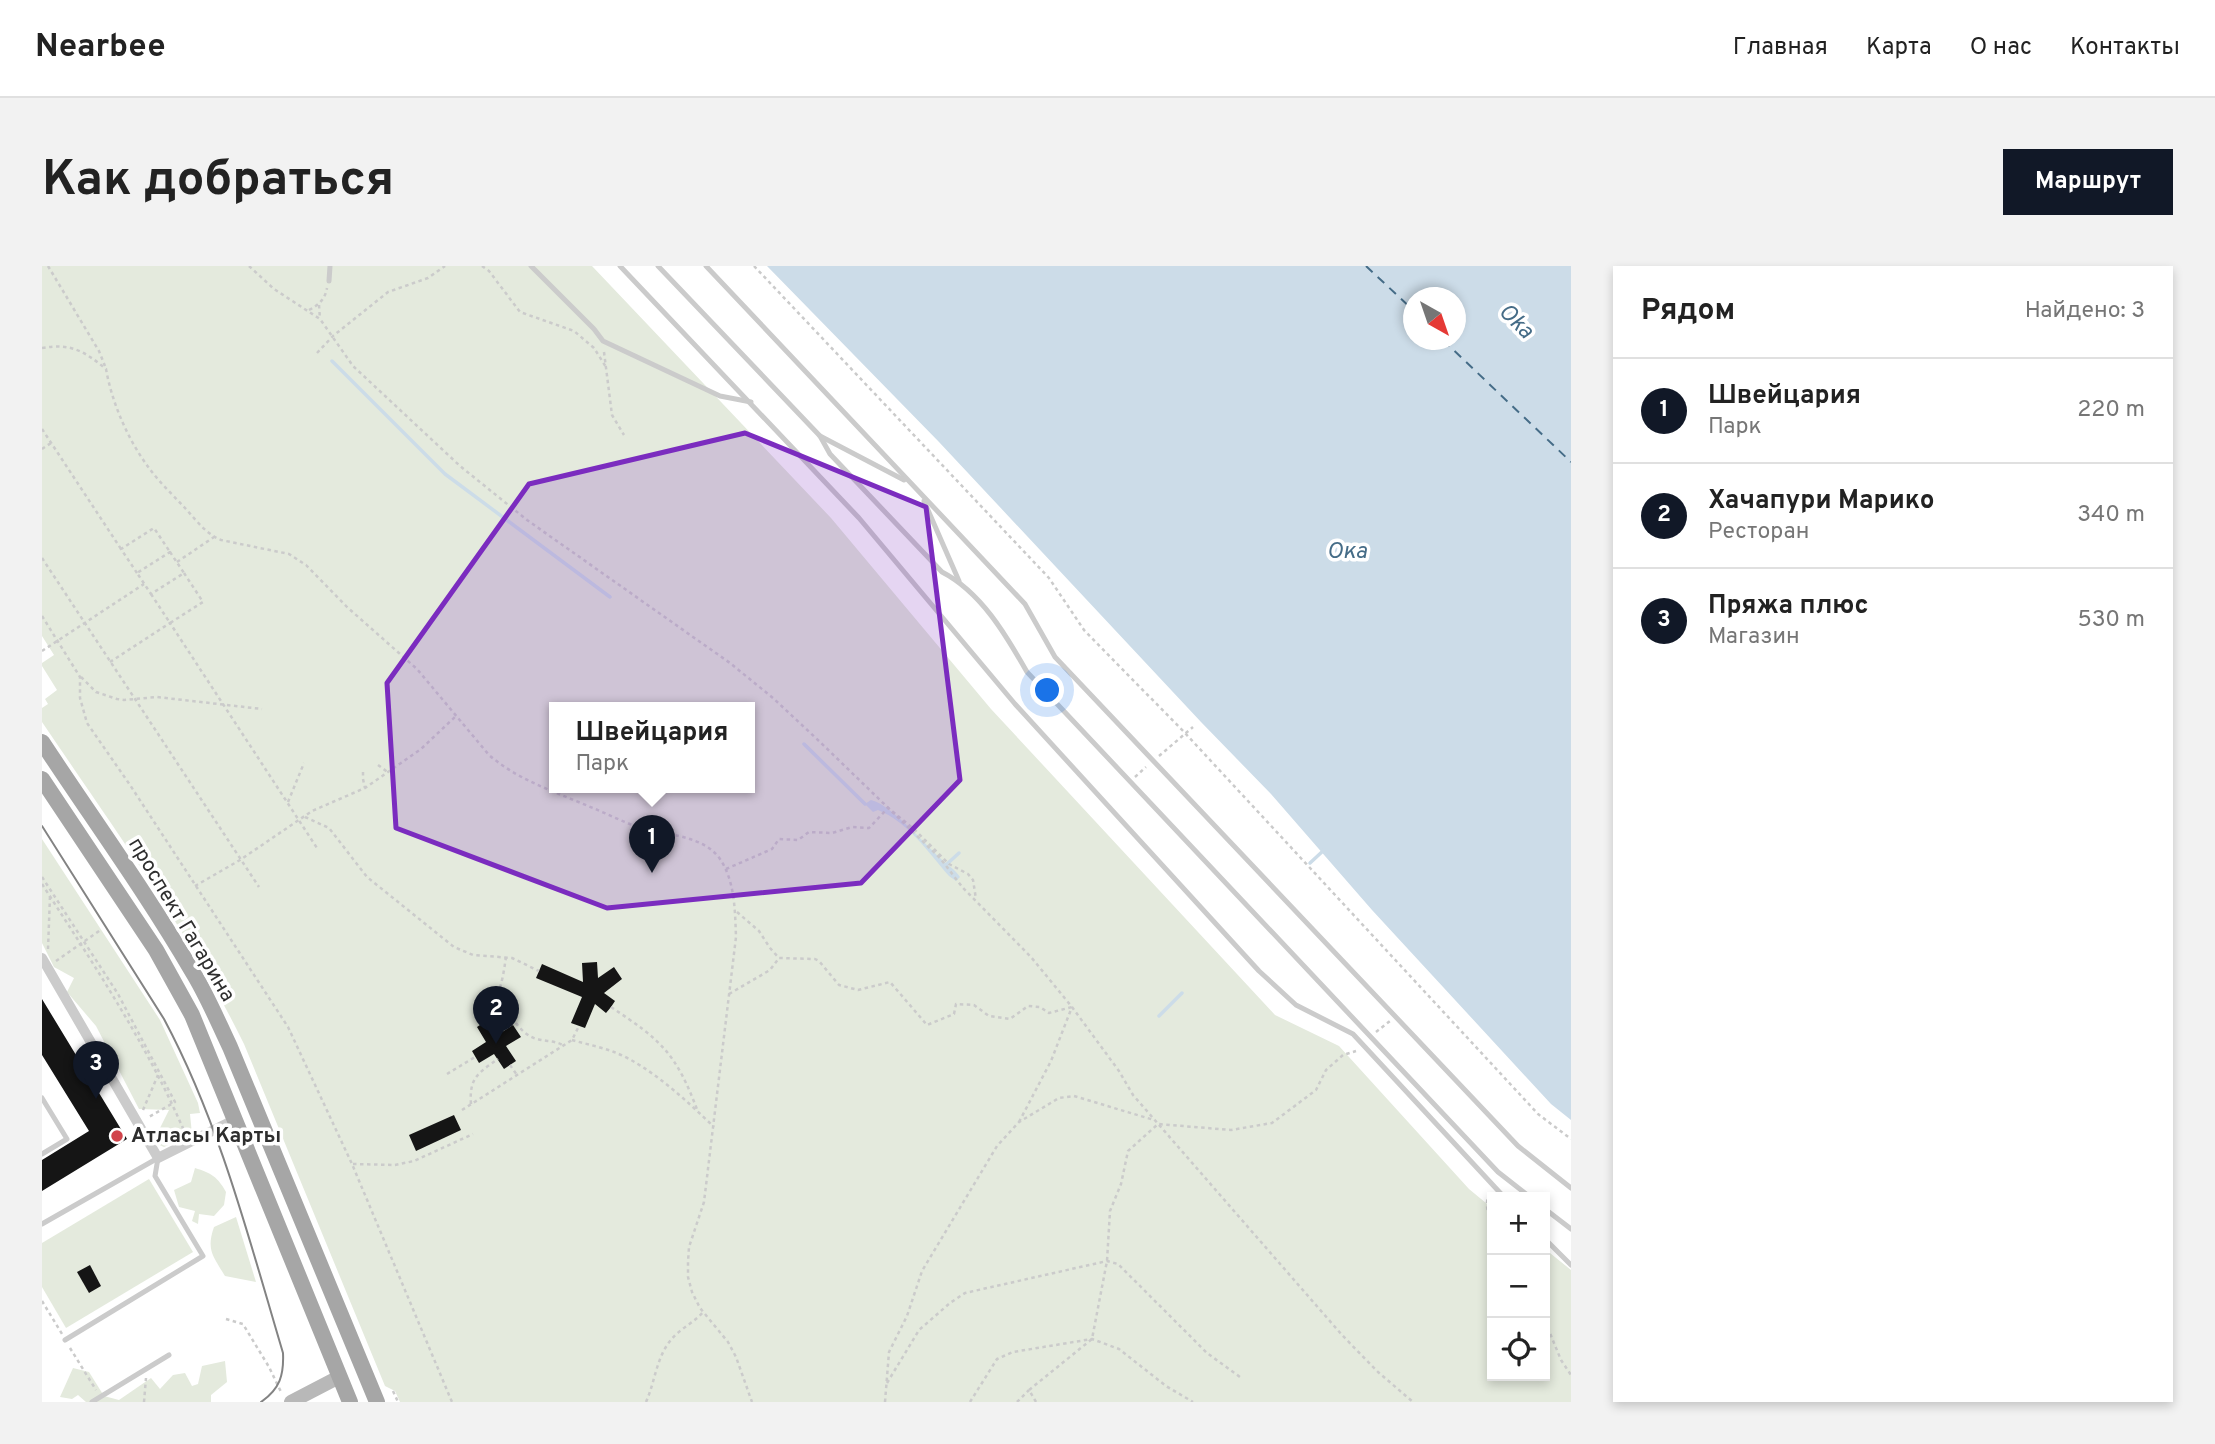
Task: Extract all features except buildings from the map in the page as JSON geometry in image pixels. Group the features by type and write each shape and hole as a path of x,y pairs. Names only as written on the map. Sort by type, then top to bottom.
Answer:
{"main road":[{"name":"проспект Гагарина","path":"42,742 173,938 206,997 230,1047 377,1402"},
{"name":"проспект Гагарина","path":"42,779 156,950 192,1015 350,1402"}],"street":[{"path":"44,965 158,1158 236,1119"},
{"path":"300,1400 339,1377"}],"lane":[{"path":"329,281 330,266"},
{"path":"531,266 603,341 720,396 751,402"},
{"path":"620,266 859,518 1015,704 1259,971 1296,1005 1353,1034 1498,1192"},
{"path":"658,266 820,436 830,454 942,572 959,581"},
{"path":"706,266 1025,604 1055,657 1518,1146 1571,1188"},
{"path":"820,436 908,482"},
{"path":"922,497 959,581 1004,631 1027,672 1498,1172 1524,1192"},
{"path":"42,1098 67,1139 42,1154"},
{"path":"42,1224 158,1158"},
{"path":"65,1340 203,1256 155,1176 158,1158"},
{"path":"1550,1213 1571,1229"},
{"path":"1550,1244 1571,1265"},
{"path":"92,1402 169,1355"}],"path":[{"path":"48,266 99,351 109,388 137,451 150,471 204,529 214,537 237,544 289,554 306,565 347,607 417,669 489,755 520,778 549,790"},
{"path":"249,266 274,289 320,319 353,366 460,466 527,520 730,663 773,698 940,858 963,888 1031,957 1072,1007 1119,1071 1133,1095 1154,1120 1342,1335 1378,1372 1413,1402"},
{"path":"317,353 333,336 388,292 428,278 445,266"},
{"path":"482,266 489,271 520,312 574,331 594,348 606,367"},
{"path":"754,266 1049,578 1084,630 1185,733 1538,1114 1571,1139"},
{"path":"309,310 319,305 326,294 329,281"},
{"path":"319,305 320,319"},
{"path":"814,328 819,323"},
{"path":"603,341 612,415 624,435"},
{"path":"42,348 71,348 86,352 106,369"},
{"path":"42,429 317,848"},
{"path":"42,449 51,443"},
{"path":"110,662 203,602 154,528 121,549"},
{"path":"177,562 214,537"},
{"path":"137,573 170,552"},
{"path":"42,558 259,887"},
{"path":"151,594 184,573"},
{"path":"42,652 144,584"},
{"path":"42,616 80,677 96,692 117,699 158,697 262,709"},
{"path":"80,677 80,698 87,723 288,1027 352,1164 452,1402"},
{"path":"195,886 323,806 365,788 421,749 456,716"},
{"path":"1130,781 1193,727"},
{"path":"288,803 304,763"},
{"path":"378,765 388,773"},
{"path":"363,772 365,788"},
{"path":"343,791 343,799"},
{"path":"556,793 634,825 706,847 719,858 726,869 735,911 736,937 704,1202 690,1247 688,1277 692,1292 736,1357 752,1402"},
{"path":"884,806 915,830 949,864 968,874 973,880 976,899"},
{"path":"726,869 772,849 779,839 798,840 810,832 832,833 852,827 869,828 887,809"},
{"path":"305,817 329,828 367,877 454,947 473,955 506,957 539,971"},
{"path":"42,877 113,992 158,1075 186,1136"},
{"path":"42,884 118,994 175,1102 138,1123"},
{"path":"44,965 50,896"},
{"path":"735,911 760,931 769,948 779,958 815,959 839,985 858,990 890,982 927,1025 954,1014 956,1004 974,1004 989,1016 1010,1019 1028,1006 1040,1007 1049,1013 1072,1007"},
{"path":"44,965 102,929"},
{"path":"484,1023 481,1018 500,992 506,957"},
{"path":"729,994 769,970 779,958"},
{"path":"500,992 519,1029 533,1038 557,1041 564,1046"},
{"path":"611,1007 648,1032 665,1049 685,1078 698,1112"},
{"path":"885,1402 889,1352 908,1316 922,1271 997,1146 1019,1122 1051,1061 1072,1007"},
{"path":"1370,1036 1395,1016"},
{"path":"462,1110 564,1046 572,1040 579,1026"},
{"path":"572,1040 615,1053 640,1065 714,1127"},
{"path":"1017,1402 1091,1339 1107,1261 1110,1211 1121,1184 1128,1151 1158,1124 1231,1130 1272,1123 1316,1090 1326,1070 1343,1055 1366,1048"},
{"path":"447,1074 475,1057"},
{"path":"471,1104 471,1086 474,1079 498,1059"},
{"path":"510,1065 517,1076"},
{"path":"138,1123 158,1075"},
{"path":"1019,1122 1059,1098 1074,1096 1154,1120"},
{"path":"352,1164 395,1165 414,1161 473,1134"},
{"path":"1490,1192 1493,1187"},
{"path":"886,1384 919,1330 965,1293 1107,1261 1118,1264 1207,1353 1240,1377"},
{"path":"42,1301 100,1397"},
{"path":"646,1402 661,1355 671,1339 704,1312"},
{"path":"226,1319 243,1324 269,1367 284,1402"},
{"path":"1550,1333 1561,1360 1571,1375"},
{"path":"970,1402 997,1359 1013,1352 1091,1339 1119,1349 1166,1385 1194,1402"},
{"path":"144,1402 147,1368"},
{"path":"1029,1390 1036,1402"},
{"path":"393,1391 398,1402"}],"highlighted area":[{"path":"745,433 926,507 960,780 861,883 607,908 396,828 387,683 529,484"}],"shaded area":[{"path":"42,266 592,266 831,518 991,709 1275,1015 1339,1046 1469,1189 1487,1204 1487,1381 1550,1381 1550,1253 1571,1270 1571,1402 400,1402 395,1391 385,1386 244,1044 222,1002 149,880 42,722 42,708 48,704 45,699 57,690 42,663 54,655 42,636"},
{"path":"42,839 160,1020 198,1103 200,1113 190,1114 192,1134 164,1147 153,1142 169,1110 139,1109 96,1026 67,992 74,978 54,967 42,943"},
{"path":"195,1168 214,1176 226,1192 224,1205 214,1216 199,1214 198,1224 192,1221 195,1211 179,1207 174,1190 191,1182"},
{"path":"149,1179 193,1252 66,1328 42,1287 42,1243"},
{"path":"236,1217 256,1282 225,1276 212,1253 214,1227"},
{"path":"225,1361 227,1382 211,1395 211,1402 86,1402 78,1395 72,1399 60,1397 73,1368 89,1372 104,1396 119,1400 151,1378 160,1389 173,1375 185,1373 192,1386 198,1384 202,1366"}],"water":[{"name":"Ока","path":"767,266 1571,266 1571,1120 1551,1104 1372,910 1271,794 939,442"},
{"path":"871,800 897,816 960,877 956,881 949,876 917,838 899,822 878,810 873,812 865,804"}],"waterway":[{"path":"332,361 445,474 610,597"},
{"path":"804,744 865,804"},
{"path":"1310,863 1324,850"},
{"path":"947,864 959,853"},
{"path":"1159,1016 1182,993"}],"ferry route":[{"path":"1366,266 1403,301"},
{"path":"1453,350 1571,462"}],"tram line":[{"path":"42,826 164,1019 184,1059 217,1141 283,1353 280,1381 273,1392 261,1402"}],"place":[{"name":"Швейцария","path":"652,873"},
{"name":"Хачапури Марико","path":"496,1044"},
{"name":"Пряжа плюс","path":"96,1099"},
{"name":"Атласы Карты","path":"117,1136"}],"water label":[{"name":"Oka","path":"1515,322"}]}
